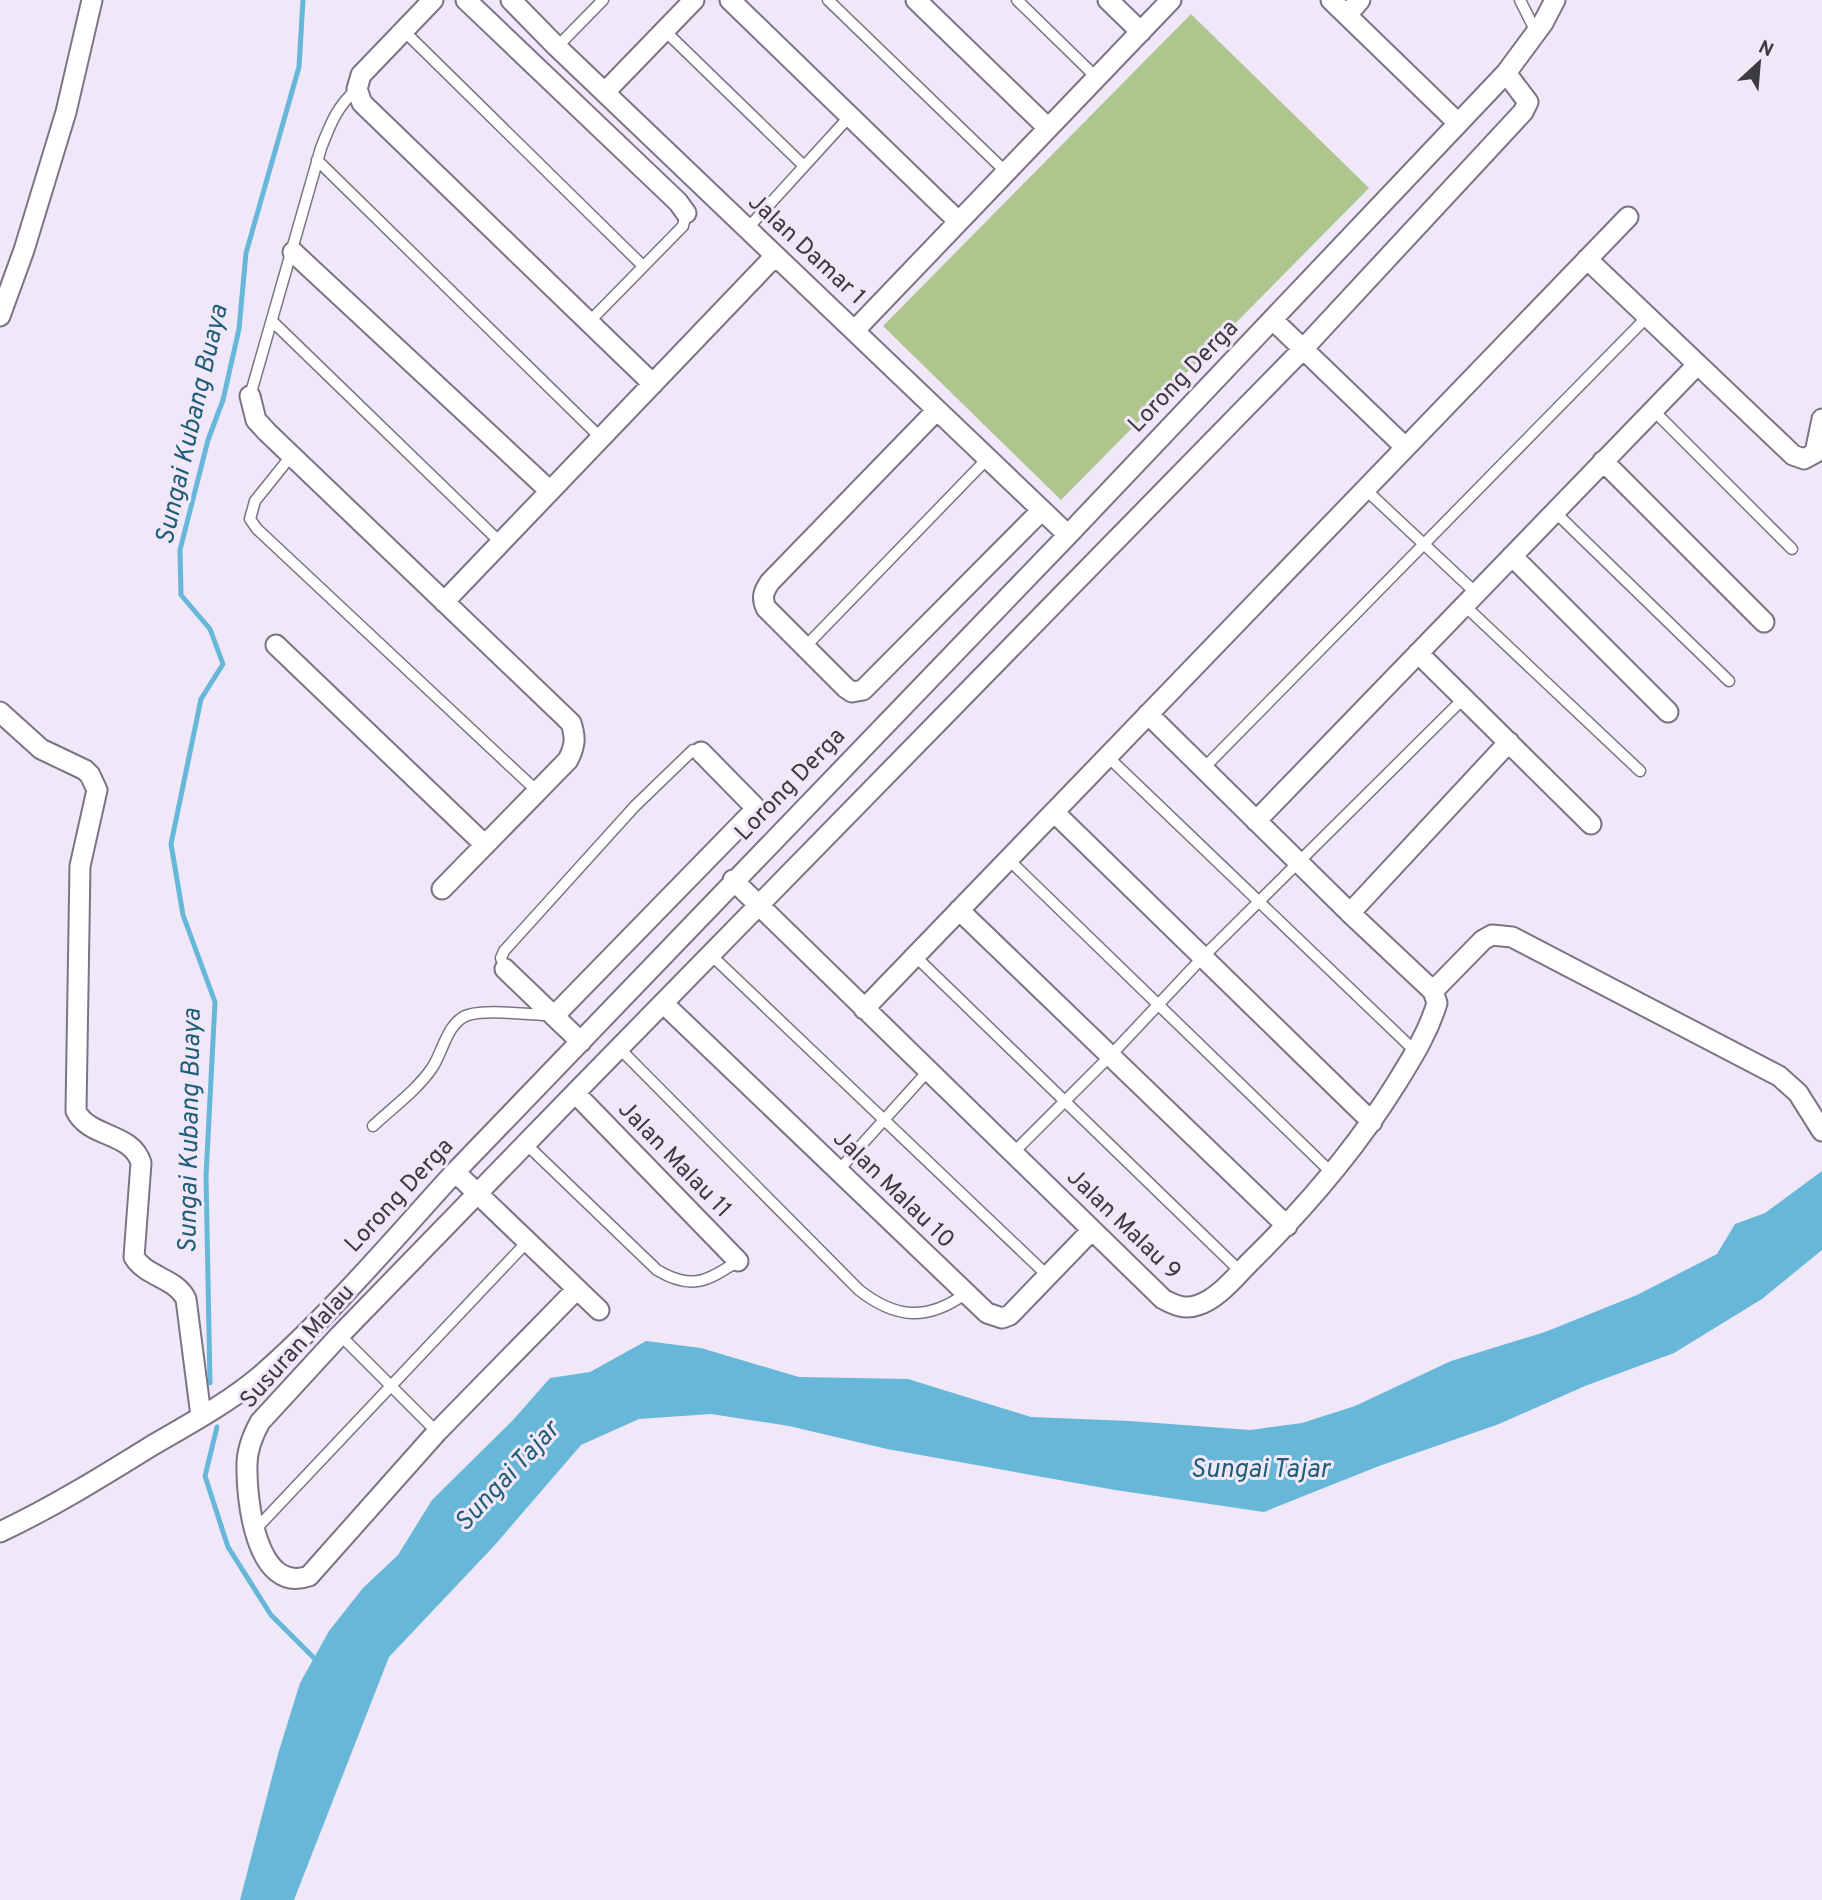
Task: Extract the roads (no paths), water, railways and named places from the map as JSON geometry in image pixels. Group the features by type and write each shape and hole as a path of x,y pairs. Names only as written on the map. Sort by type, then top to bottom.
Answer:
{"street":[{"path":"0,316 24,250 66,112 92,0"},
{"path":"433,0 361,75 357,89 362,103 653,384"},
{"path":"466,0 678,202 686,213"},
{"name":"Jalan Damar 1","path":"511,0 514,6 1068,535"},
{"path":"605,92 694,0"},
{"path":"730,0 958,221"},
{"path":"916,0 1048,128"},
{"path":"1108,0 1141,32"},
{"path":"855,330 1171,0"},
{"path":"1331,0 1353,8 1458,123"},
{"name":"Lorong Derga","path":"0,1532 39,1513 201,1416 258,1377 290,1348 363,1273 454,1172 1068,535 1506,73 1537,33 1555,0"},
{"name":"Susuran Malau","path":"437,1432 309,1576 298,1580 288,1579 271,1567 254,1531 247,1463 253,1434 260,1422 340,1335 710,954 1303,349 1523,112 1528,102 1506,73"},
{"path":"864,1009 1628,217"},
{"path":"293,252 550,491"},
{"path":"444,602 775,256"},
{"path":"1587,259 1793,455 1804,458 1815,453 1822,419"},
{"path":"1272,320 1405,447"},
{"path":"1256,821 1697,365"},
{"path":"250,396 256,420 291,456 571,723 575,747 568,760 442,889"},
{"path":"937,410 765,591 762,600 766,608 803,648 846,688 852,692 863,690 1042,510"},
{"path":"1603,461 1764,622"},
{"path":"1512,556 1668,712"},
{"path":"276,645 485,845"},
{"path":"1418,653 1591,824"},
{"path":"0,712 41,750 85,770 97,790 80,866 76,1111 81,1120 123,1141 139,1156 141,1163 134,1257 140,1266 178,1289 186,1299 201,1416"},
{"path":"1148,714 1298,863 1433,991 1483,940 1492,935 1512,937 1779,1076 1798,1093 1822,1131"},
{"path":"1350,913 1509,742"},
{"path":"555,1016 753,812 754,806 701,752"},
{"path":"1054,812 1372,1122"},
{"name":"Jalan Malau 9","path":"733,880 1163,1299 1175,1305 1189,1307 1210,1300 1287,1226 1333,1174 1372,1122 1416,1052 1437,1003 1433,991"},
{"path":"959,910 1287,1226"},
{"path":"505,969 581,1042"},
{"name":"Jalan Malau 10","path":"663,1003 987,1313 1002,1318 1010,1315 1092,1230"},
{"name":"Jalan Malau 11","path":"575,1093 738,1261"},
{"path":"454,1172 599,1310"},
{"path":"437,1432 577,1289"}],"lane":[{"path":"557,47 603,0"},
{"path":"828,0 1006,172"},
{"path":"1017,0 1097,78"},
{"path":"1520,0 1537,33"},
{"path":"404,31 642,265"},
{"path":"665,31 804,166"},
{"path":"250,396 317,160 334,116 345,99 357,89"},
{"path":"747,229 849,117"},
{"path":"317,160 601,438"},
{"path":"588,323 683,226 686,213"},
{"path":"1203,769 1647,317"},
{"path":"272,321 501,542"},
{"path":"1653,410 1792,549"},
{"path":"291,456 254,501 250,519 257,529 538,792"},
{"path":"803,648 987,458"},
{"path":"1365,489 1424,545 1470,599 1640,771"},
{"path":"1555,512 1729,681"},
{"path":"1013,1153 1110,1056 1203,957 1464,698"},
{"path":"505,969 501,958 504,951 635,806 693,750 701,752"},
{"path":"1107,756 1416,1052"},
{"path":"1008,859 1333,1174"},
{"path":"710,954 1048,1276"},
{"path":"915,956 1241,1272"},
{"path":"373,1126 426,1076 454,1026 464,1017 487,1013 555,1016"},
{"path":"619,1048 873,1301 887,1308 923,1313 946,1307 965,1294"},
{"path":"838,1171 928,1071"},
{"path":"526,1144 657,1270 669,1277 691,1283 702,1282 738,1261"},
{"path":"254,1531 527,1242"},
{"path":"340,1335 437,1432"}],"water":[{"name":"Sungai Tajar","path":"1822,1171 1822,1250 1762,1299 1674,1353 1585,1386 1499,1424 1379,1466 1264,1512 1115,1490 887,1449 789,1426 711,1414 639,1419 581,1445 494,1546 389,1657 294,1900 240,1900 278,1754 300,1683 329,1631 363,1588 398,1555 432,1500 513,1420 550,1378 590,1372 646,1341 701,1348 799,1377 908,1379 1031,1417 1250,1430 1302,1423 1355,1406 1451,1361 1545,1332 1637,1295 1717,1254 1735,1224 1765,1213"}],"waterway":[{"name":"Sungai Kubang Buaya","path":"210,1383 206,1176 215,1002 183,915 171,844 201,699 223,664 210,629 181,595 180,550 208,440 223,400 239,329 246,253 299,67 303,0"},
{"name":"Sungai Kubang Buaya","path":"217,1427 205,1476 228,1547 271,1615 314,1658 321,1660"}]}
